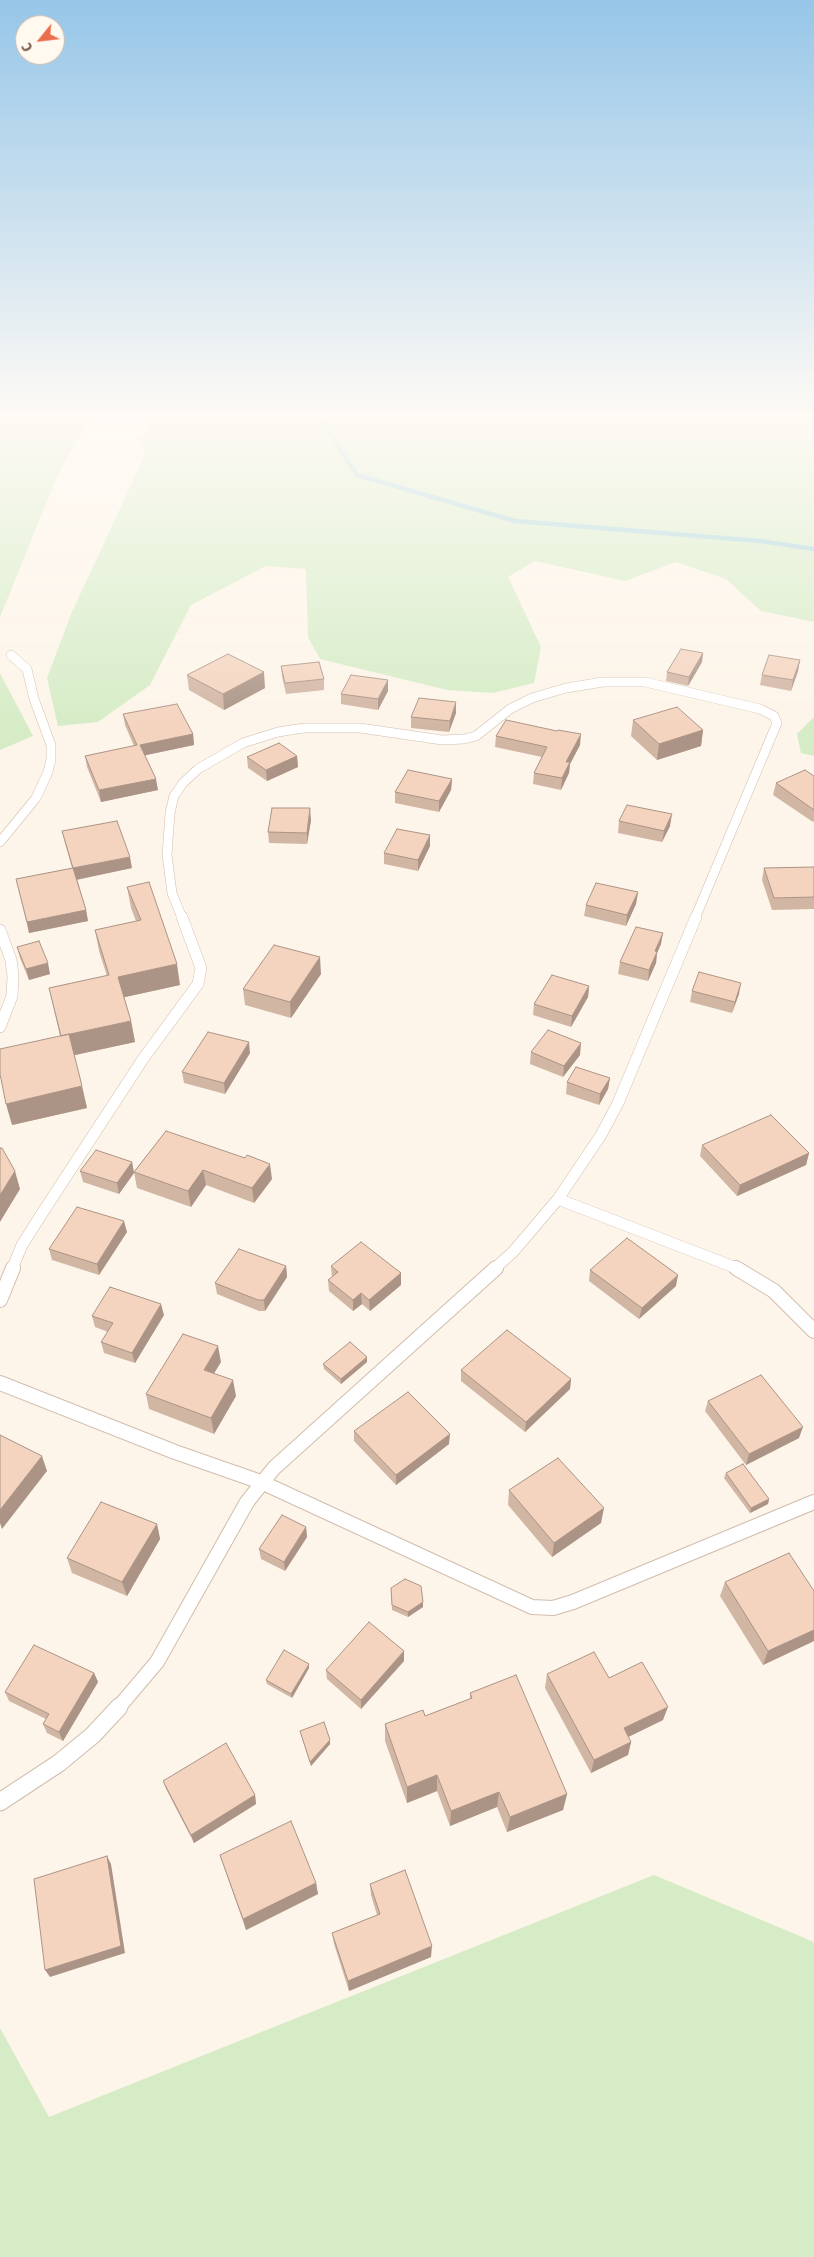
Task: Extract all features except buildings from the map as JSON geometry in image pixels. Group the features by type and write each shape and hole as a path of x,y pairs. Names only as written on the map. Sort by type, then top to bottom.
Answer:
{"lane":[{"path":"0,842 36,798 48,772 51,759 51,745 34,699 27,669 11,655"},
{"path":"0,1300 22,1245 143,1059 198,984 201,976 199,960 172,893 167,855 170,813 174,796 183,783 198,770 243,743 278,732 304,728 360,728 442,740 464,739 476,736 510,709 532,698 566,688 603,682 645,682 769,712 774,716 777,723 633,1069 601,1135 558,1199 513,1252 288,1454 260,1482 166,1648 135,1690 79,1746 59,1763 0,1802"},
{"path":"0,930 11,960 13,976 8,1010 0,1027"},
{"path":"558,1199 744,1271 774,1291 814,1331"},
{"path":"0,1383 175,1452 260,1482 532,1607 553,1608 573,1602 814,1502"}],"green space":[{"path":"0,518 40,518 0,617"},
{"path":"116,518 814,518 814,622 761,611 726,579 676,562 625,581 535,561 508,577 541,647 534,683 493,693 447,690 320,659 308,637 306,569 266,566 191,605 150,685 98,722 58,726 47,678 71,614"},
{"path":"0,673 33,736 0,750"},
{"path":"814,717 814,756 801,753 797,734"},
{"path":"654,1875 814,1942 814,2257 0,2257 0,2028 49,2117"}],"waterway":[{"path":"506,518 515,521 760,541 814,549"}]}
